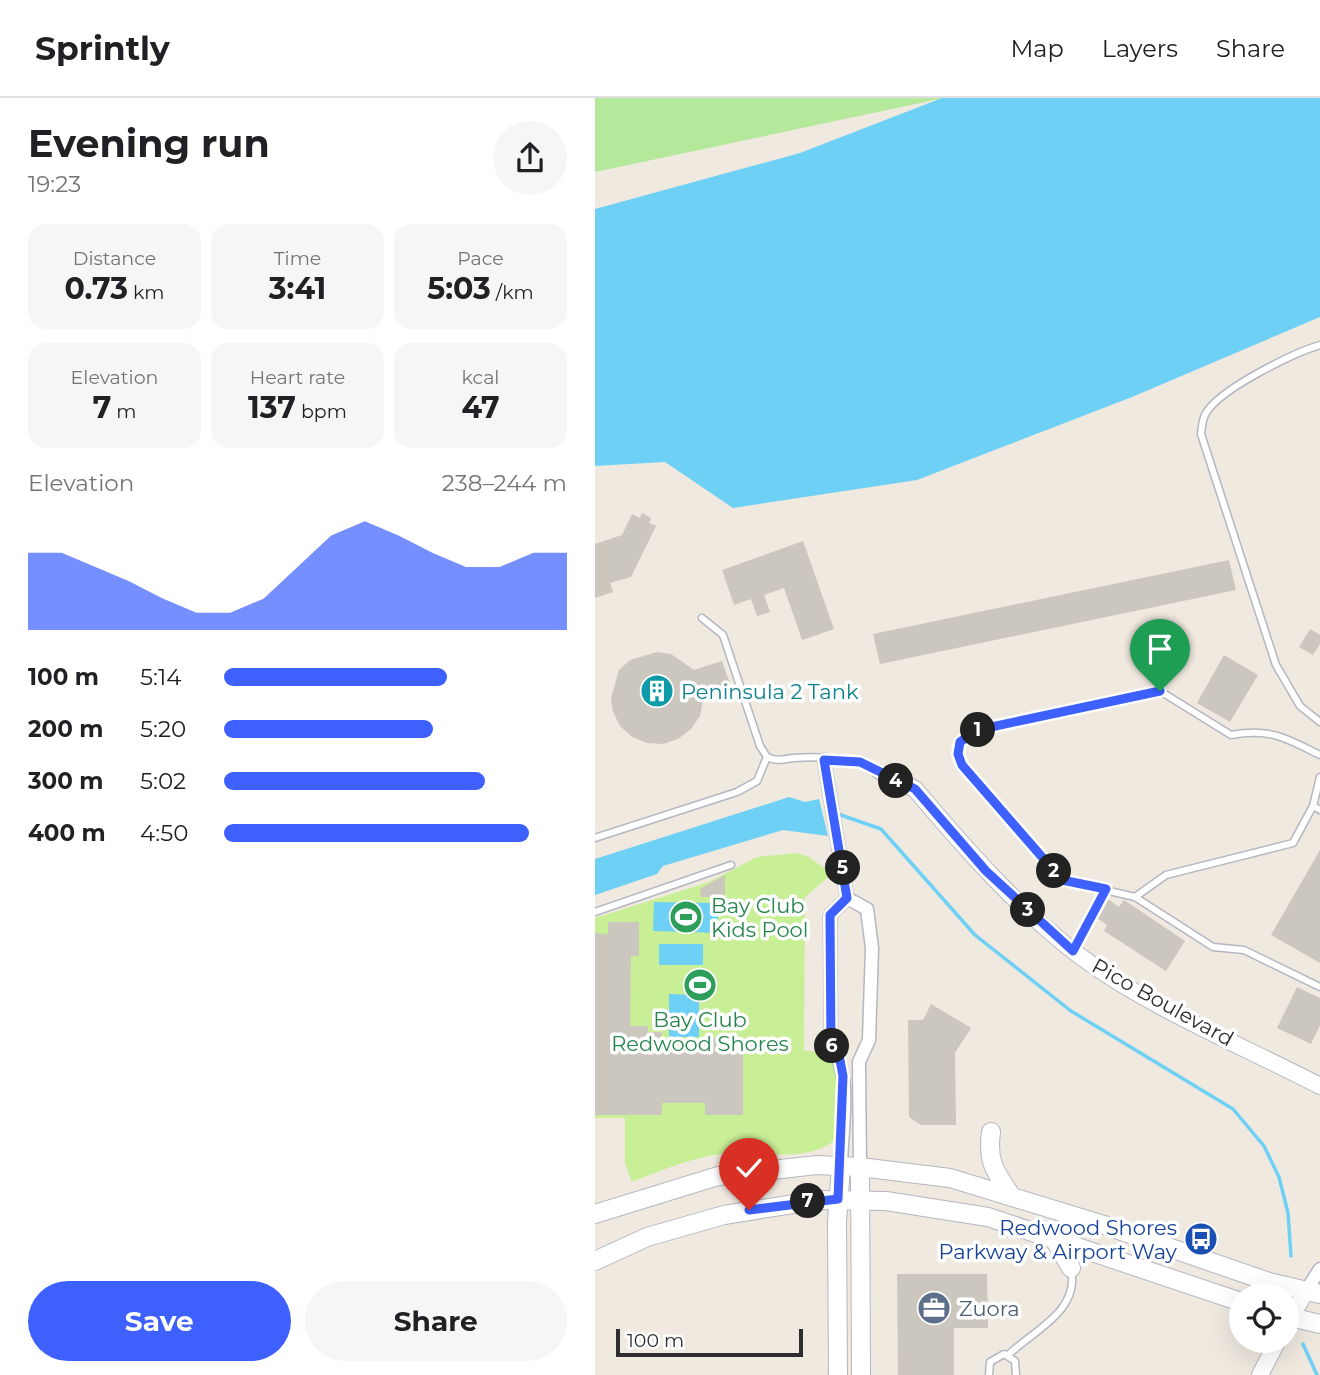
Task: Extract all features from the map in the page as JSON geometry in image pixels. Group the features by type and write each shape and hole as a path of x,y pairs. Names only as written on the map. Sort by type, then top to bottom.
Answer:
{"main road":[{"path":"991,1132 988,1154 991,1164 1012,1197"},
{"path":"838,1375 838,1199 841,1166"},
{"path":"860,1167 861,1375"},
{"path":"595,1214 718,1176 764,1169 860,1167 950,1178 1104,1225 1269,1282 1313,1292"},
{"path":"595,1261 647,1237 714,1217 773,1206 838,1199 862,1200 958,1211 1097,1253 1229,1298"},
{"path":"1053,1239 1071,1268"},
{"path":"1299,1321 1320,1324"}],"street":[{"path":"824,760 847,898"},
{"path":"878,772 900,782"},
{"name":"Pico Boulevard","path":"900,782 915,789 986,871 1073,951 1142,995 1320,1086"},
{"path":"841,1166 843,1076 839,1055 831,1046 830,915 847,898"},
{"path":"847,898 862,903 867,909 871,937 869,1040 859,1062 860,1167"},
{"path":"1299,1308 1313,1292 1320,1269"},
{"path":"1260,1375 1271,1353"}],"lane":[{"path":"1320,345 1284,360 1219,400 1204,415 1201,434 1276,665 1300,706 1320,722"},
{"path":"702,618 723,635 759,746 767,757 781,761 796,758 860,762 878,772"},
{"path":"1320,755 1276,733 1254,731 1231,735 1160,691 967,734 960,742 958,754 962,765 1062,880 1135,897 1213,947 1244,950 1320,987"},
{"path":"595,838 737,792 757,781 767,757"},
{"path":"1135,897 1166,875 1293,843 1317,808 1320,778"},
{"path":"595,912 731,865"},
{"path":"1073,951 1106,889"},
{"path":"989,1375 989,1364 995,1357 1008,1355 1025,1338 1058,1316 1073,1279 1071,1268"},
{"path":"1008,1355 1016,1361 1016,1375"}],"green space":[{"path":"595,98 944,98 595,172"},
{"name":"Bay Club Redwood Shores","path":"796,853 809,857 832,874 805,897 804,1051 825,1052 836,1063 837,1138 825,1146 797,1154 735,1153 709,1156 675,1165 632,1182 625,1164 625,1118 595,1118 595,918 709,882 757,857"}],"water":[{"path":"942,98 1320,98 1320,317 1132,397 917,480 733,508 665,462 595,466 595,209 800,153"},
{"path":"789,797 805,802 819,799 828,836 783,830 663,866 657,874 595,895 595,859"},
{"name":"Bay Club Kids Pool","path":"654,902 718,903 718,933 653,931"},
{"path":"659,944 703,944 703,965 659,965"},
{"path":"669,994 699,995 699,1037 669,1037"}],"building":[{"path":"642,513 651,518 649,523 656,526 631,577 610,583 613,592 595,598 595,544 622,535 632,514 640,518"},
{"path":"803,541 834,629 802,640 784,588 764,595 770,612 757,616 751,599 734,605 722,570"},
{"path":"1229,560 1236,590 880,664 873,634"},
{"path":"1310,629 1320,635 1320,644 1313,655 1299,647"},
{"name":"Peninsula 2 Tank","path":"657,652 671,654 694,670 722,661 731,687 704,695 700,716 691,729 678,739 663,744 647,743 632,737 620,726 613,712 611,698 619,670 630,660"},
{"path":"1224,655 1258,675 1230,722 1197,703"},
{"path":"1320,850 1320,963 1271,935"},
{"path":"725,875 725,897 701,897 700,889"},
{"path":"1108,899 1119,907 1124,900 1185,941 1166,971 1104,931 1107,925 1097,918"},
{"name":"Bay Club Redwood Shores","path":"608,922 639,922 639,956 631,956 630,1026 648,1026 648,1032 662,1032 662,1043 673,1044 673,1050 694,1050 694,1043 705,1043 705,1038 743,1038 743,1115 705,1115 705,1103 662,1103 662,1115 595,1115 595,933 608,934"},
{"path":"1297,987 1320,998 1320,1025 1311,1044 1277,1028"},
{"path":"931,1004 971,1028 955,1053 956,1125 921,1125 909,1117 908,1020 923,1020"},
{"path":"897,1274 987,1274 988,1328 954,1328 954,1375 898,1375"}],"waterway":[{"path":"835,813 881,829 975,935 1071,1011 1233,1109 1264,1146 1279,1177 1288,1213 1291,1256"},
{"path":"1303,1344 1317,1375"}],"place":[{"name":"Peninsula 2 Tank","path":"657,691"},
{"name":"Bay Club Kids Pool","path":"686,917"},
{"name":"Bay Club Redwood Shores","path":"700,985"},
{"name":"Redwood Shores Parkway & Airport Way","path":"1201,1239"},
{"name":"Zuora","path":"934,1308"}],"route":[{"path":"749,1210 838,1199 843,1065 831,1046 830,915 840,902 847,898 824,760 860,762 915,789 986,871 1073,951 1106,889 1062,880 962,765 958,754 960,742 967,734 977,730 1160,691"}]}
